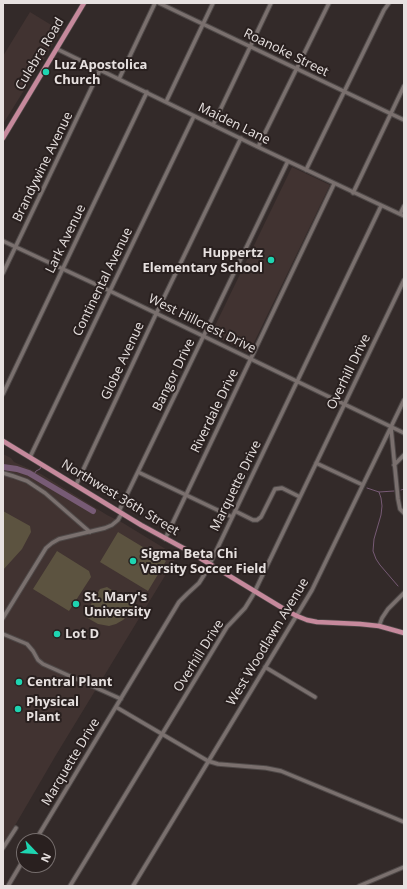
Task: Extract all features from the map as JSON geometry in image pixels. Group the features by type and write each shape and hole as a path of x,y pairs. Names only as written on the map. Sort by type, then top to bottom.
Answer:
{"main road":[{"name":"Culebra Road","path":"3,138 84,3"},
{"name":"Northwest 36th Street","path":"3,442 296,616 317,622 379,626 404,633"}],"street":[{"path":"119,79 155,3"},
{"name":"Roanoke Street","path":"159,3 404,120"},
{"path":"166,102 213,3"},
{"path":"213,124 271,3"},
{"path":"258,147 329,3"},
{"path":"306,170 384,10 389,3"},
{"name":"Maiden Lane","path":"57,49 334,184 402,215"},
{"name":"Brandywine Avenue","path":"3,273 100,70"},
{"path":"353,193 404,86"},
{"name":"Lark Avenue","path":"3,394 147,92"},
{"name":"Continental Avenue","path":"30,457 194,116"},
{"name":"Globe Avenue","path":"76,485 241,138"},
{"name":"Bangor Drive","path":"3,618 46,548 59,539 105,528 118,520 138,472 288,161"},
{"name":"Riverdale Drive","path":"165,539 334,184"},
{"name":"Marquette Drive","path":"40,833 179,602 199,583 210,565 381,206"},
{"path":"402,215 404,206"},
{"name":"West Hillcrest Drive","path":"3,241 404,433"},
{"name":"Overhill Drive","path":"70,886 227,627 245,608 255,592 404,280"},
{"name":"West Woodlawn Avenue","path":"133,886 315,584 404,400"},
{"path":"391,427 399,504 404,513"},
{"path":"394,465 404,455"},
{"path":"316,463 363,485"},
{"path":"138,472 232,517"},
{"path":"3,473 28,481 45,492 90,532"},
{"path":"235,511 253,520 257,520 261,517 275,489 282,488 300,497"},
{"path":"379,626 385,614 404,593"},
{"path":"3,634 27,644 38,660 43,664 121,699"},
{"path":"265,667 315,698"},
{"path":"116,707 213,763 266,768 281,771 404,822"},
{"path":"3,848 16,828"},
{"path":"359,886 404,867"},
{"path":"8,886 16,872"}],"shaded area":[{"path":"30,12 61,31 3,124 3,56"},
{"name":"Huppertz Elementary School","path":"292,167 330,185 249,353 211,334"},
{"name":"St. Mary's University","path":"3,454 11,458 14,462 41,474 177,556 56,755 3,846"},
{"path":"3,511 30,526 31,532 22,549 3,570"},
{"name":"Sigma Beta Chi Varsity Soccer Field","path":"118,532 166,561 148,591 100,562"},
{"path":"57,551 89,571 91,577 69,611 33,589"},
{"path":"107,587 134,604 123,620 109,626 98,624 84,616 100,589"}],"waterway":[{"path":"3,467 29,473 93,511"},
{"path":"33,476 41,467"},
{"path":"367,488 379,492 394,491"},
{"path":"379,492 382,506 374,539 373,551 380,565 398,586"}],"place":[{"name":"Luz Apostolica Church","path":"46,72"},
{"name":"Huppertz Elementary School","path":"271,260"},
{"name":"Sigma Beta Chi Varsity Soccer Field","path":"133,561"},
{"name":"St. Mary's University","path":"76,604"},
{"name":"Lot D","path":"57,634"},
{"name":"Central Plant","path":"19,682"},
{"name":"Physical Plant","path":"18,709"}]}
